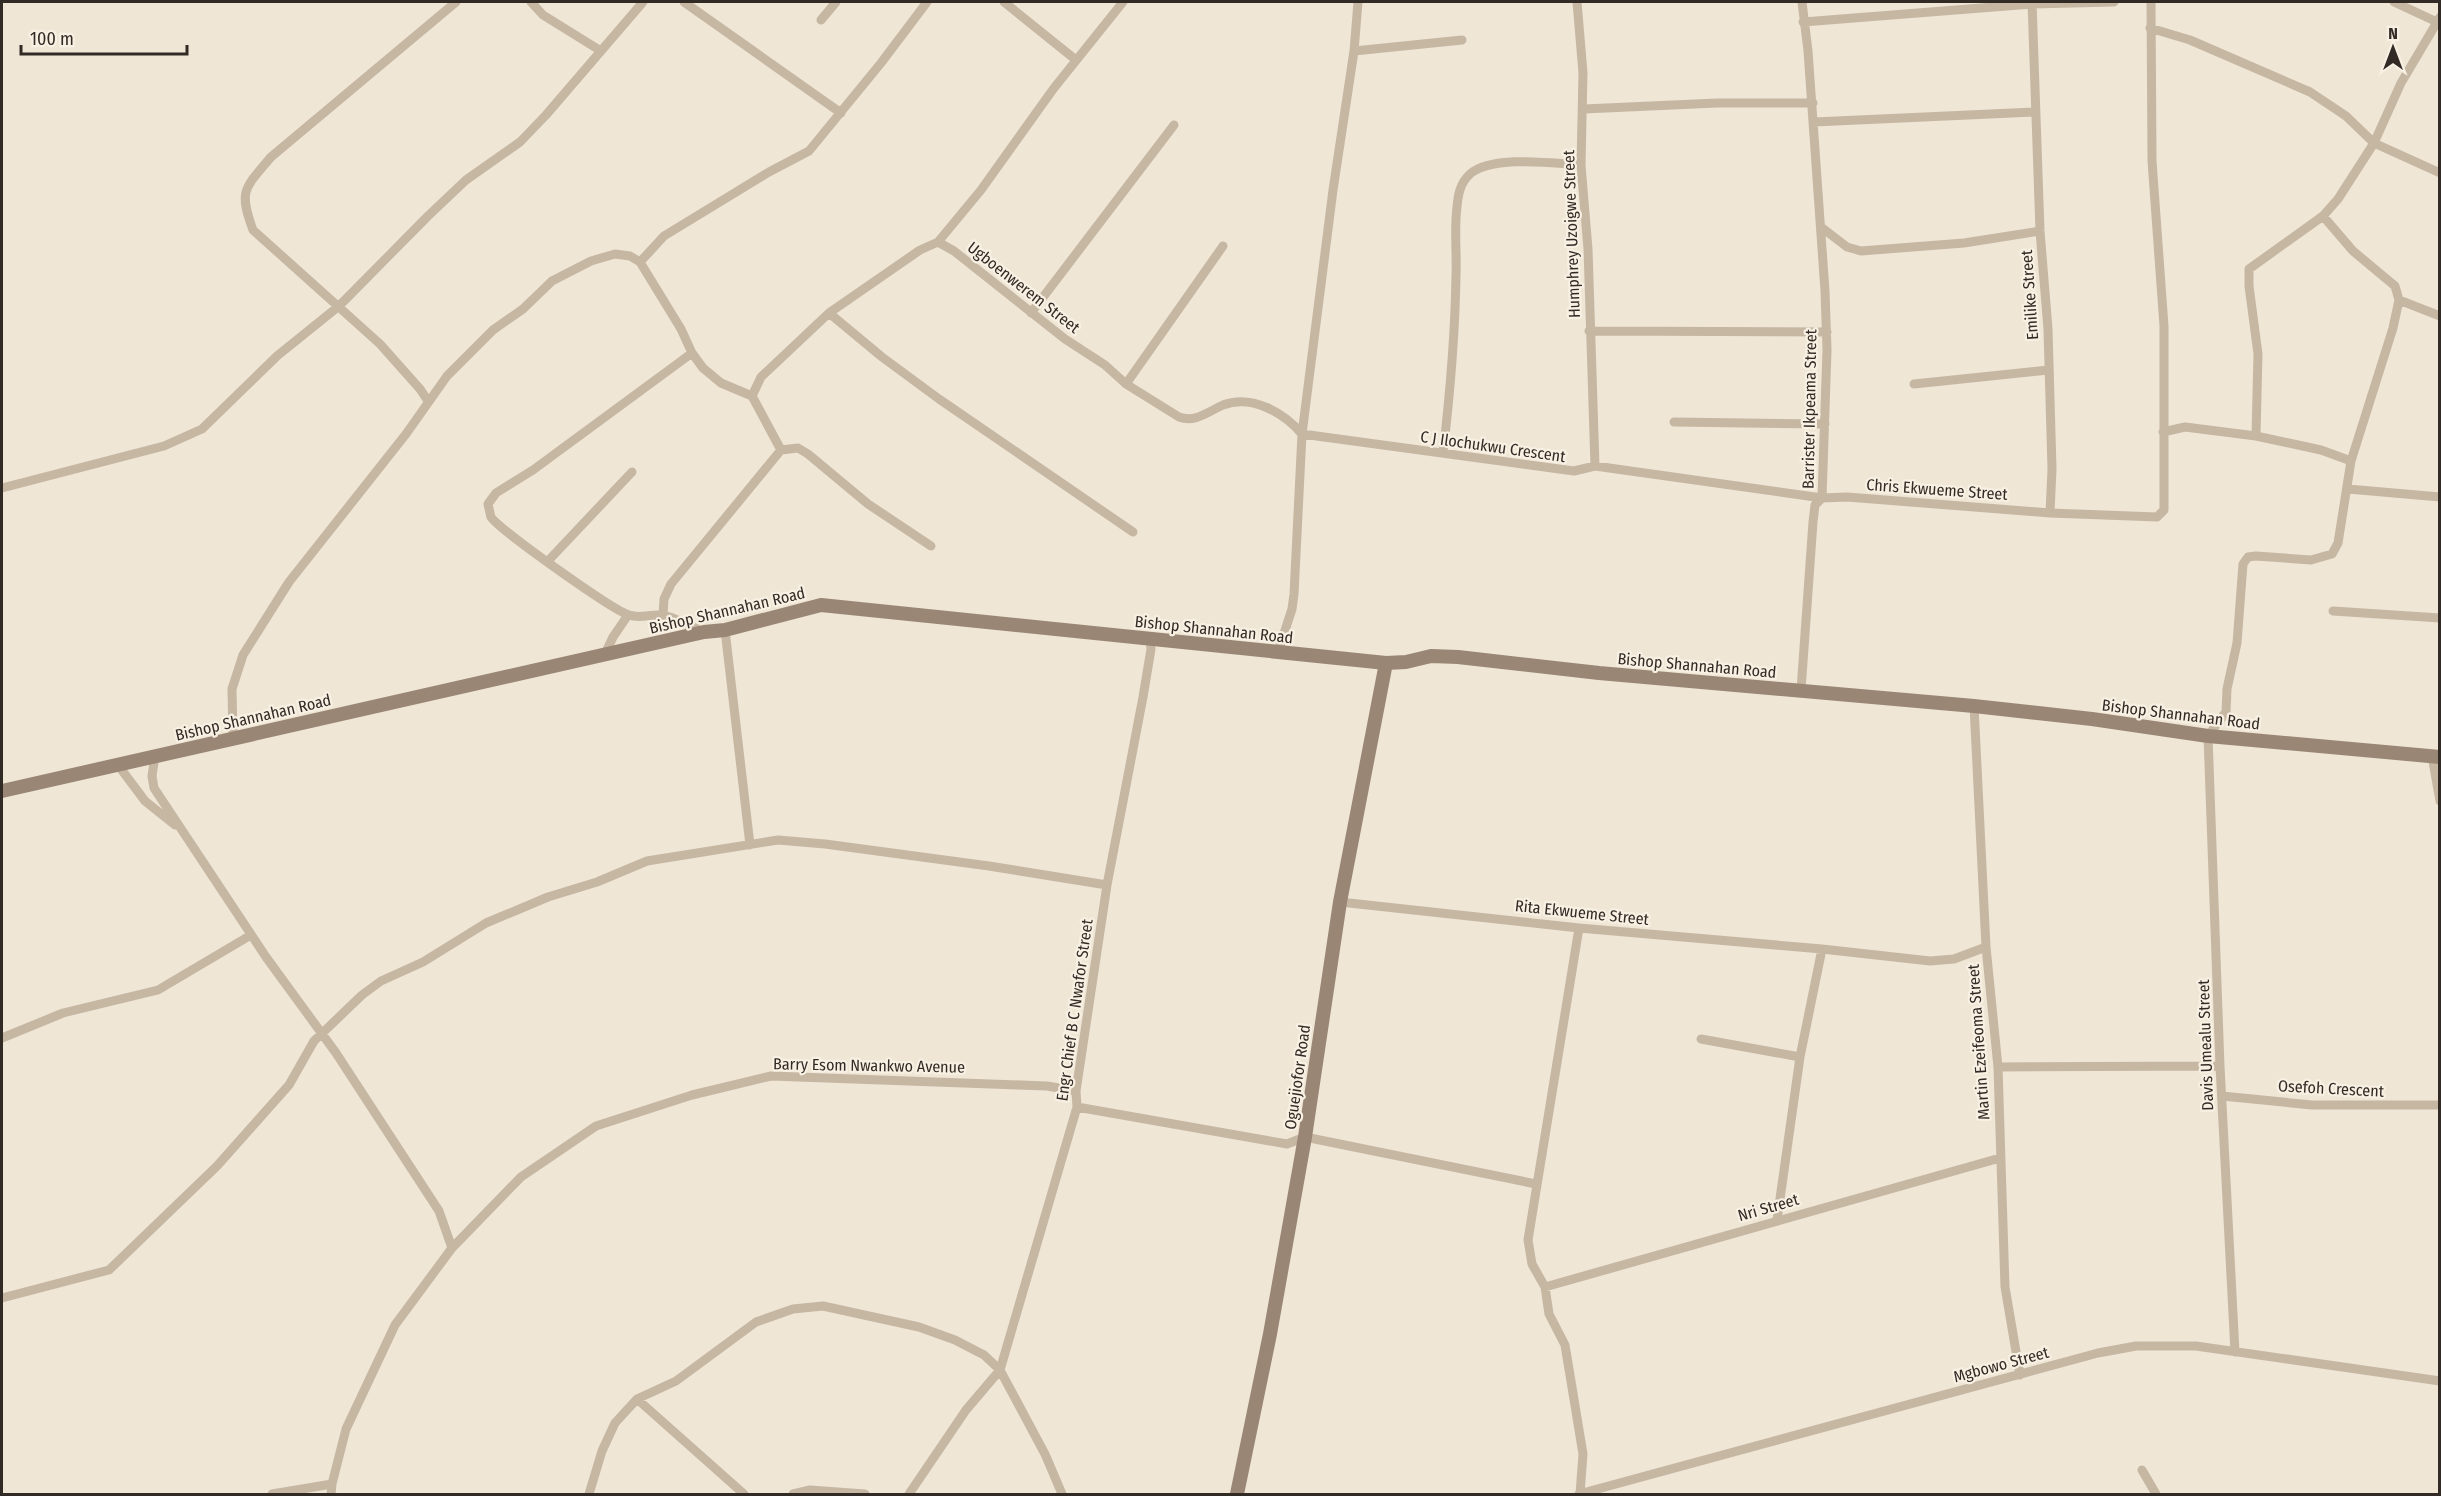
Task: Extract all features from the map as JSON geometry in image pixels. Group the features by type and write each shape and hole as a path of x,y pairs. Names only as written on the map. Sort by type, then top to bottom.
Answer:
{"main road":[{"name":"Bishop Shannahan Road","path":"2,791 605,654 704,632 725,630 821,605 1150,644 1278,652 1386,663 1406,662 1431,656 1458,657 1599,673 1974,706 2092,719 2208,736 2436,757"},
{"name":"Oguejiofor Road","path":"1237,1494 1270,1334 1305,1137 1340,902 1386,663"}],"street":[{"path":"428,401 380,344 253,230 244,207 247,186 271,158 456,2"},
{"path":"531,2 543,15 601,51"},
{"path":"2,488 164,446 202,429 277,356 339,306 466,180 520,142 644,2"},
{"path":"684,2 841,113"},
{"path":"821,20 836,2"},
{"path":"640,262 664,236 769,172 809,151 927,2"},
{"path":"1004,2 1076,60"},
{"path":"752,396 761,377 829,313 920,250 938,242 981,190 1054,87 1124,2"},
{"path":"1278,652 1294,594 1302,434 1333,190 1354,51 1358,2"},
{"name":"Humphrey Uzoigwe Street","path":"1577,2 1584,109 1581,165 1588,249 1594,466"},
{"path":"1802,2 1803,22 1809,51 1821,227"},
{"path":"1803,22 2032,3 2114,2"},
{"name":"Chris Ekwueme Street","path":"1822,498 1847,497 2147,518 2157,517 2164,510 2164,326 2152,161 2151,2"},
{"path":"2256,436 2258,354 2249,269 2323,216 2352,178 2374,143 2401,83 2436,35 2438,20 2394,2"},
{"path":"2032,3 2040,231"},
{"path":"2150,28 2190,40 2310,92 2346,116 2374,143 2439,173"},
{"path":"1354,51 1462,40"},
{"path":"1584,109 1717,103 1813,103"},
{"path":"1814,122 2035,112"},
{"path":"1031,313 1174,125"},
{"path":"1443,453 1448,411 1456,274 1457,208 1461,186 1469,175 1482,166 1538,162 1581,165"},
{"path":"2208,736 2226,712 2227,689 2236,643 2243,564 2248,557 2256,556 2311,560 2332,554 2338,543 2351,461 2393,328 2399,300 2395,286 2360,257 2323,216"},
{"name":"Emilike Street","path":"1821,227 1847,247 1861,251 1964,243 2040,231 2048,329 2051,433 2050,513"},
{"name":"Barrister Ikpeama Street","path":"1802,690 1813,522 1815,505 1822,498 1827,332 1821,227"},
{"name":"Ugboenwerem Street","path":"938,242 954,251 1065,339 1105,365 1126,384 1179,417 1188,420 1223,405 1254,404 1288,419 1302,434"},
{"path":"1126,384 1223,246"},
{"path":"233,739 232,689 243,655 289,582 406,434 447,376 493,330 523,309 552,281 591,261 615,254 630,256 640,262 703,368 721,383 752,396 781,450"},
{"path":"2399,300 2439,316"},
{"path":"829,313 882,357 939,399 1133,532"},
{"path":"1589,332 1827,332"},
{"path":"692,353 533,470 496,493 488,504 492,518 500,526 579,586 628,615 640,617 663,615 704,632"},
{"path":"1914,384 2048,369"},
{"path":"1674,422 1825,424"},
{"path":"2163,432 2185,428 2256,436 2320,450 2351,461"},
{"name":"C J Ilochukwu Crescent","path":"1302,434 1574,471 1594,466 1822,498"},
{"path":"663,615 664,599 670,584 781,450 798,448 808,454 868,504 931,546"},
{"path":"548,561 632,472"},
{"path":"2348,489 2439,497"},
{"path":"2333,611 2439,618"},
{"path":"605,654 628,615"},
{"path":"725,630 750,844"},
{"name":"Engr Chief B C Nwafor Street","path":"1000,1370 1077,1107 1076,1090 1107,885 1150,644"},
{"name":"Martin Ezeifeoma Street","path":"1974,706 1986,946 1998,1067 2005,1287 2020,1375"},
{"name":"Davis Umealu Street","path":"2208,736 2220,1066 2235,1352"},
{"path":"155,756 152,776 154,788 439,1211 452,1248"},
{"path":"2436,757 2439,801"},
{"path":"118,765 145,801 182,830"},
{"path":"2,1298 109,1270 217,1166 282,1093 321,1033 362,995 381,981 423,962 486,923 548,897 597,882 647,861 778,840 989,866 1107,885"},
{"name":"Rita Ekwueme Street","path":"1340,902 1579,928 1822,949 1930,961 1954,958 1986,946"},
{"path":"1579,928 1528,1240 1532,1264 1545,1287 1549,1314 1565,1345 1583,1454 1579,1494"},
{"path":"2,1038 63,1013 158,990 251,935"},
{"path":"1777,1220 1800,1057 1822,949"},
{"path":"1701,1039 1800,1057"},
{"path":"1998,1067 2220,1066"},
{"name":"Barry Esom Nwankwo Avenue","path":"331,1494 346,1429 395,1325 452,1248 521,1176 596,1126 692,1095 771,1076 1047,1086 1076,1090"},
{"name":"Osefoh Crescent","path":"2222,1096 2312,1106 2439,1105"},
{"path":"1077,1107 1287,1144 1305,1137 1536,1184"},
{"name":"Nri Street","path":"1545,1287 2000,1158"},
{"path":"589,1494 602,1450 615,1423 637,1399 676,1381 756,1322 793,1309 823,1306 919,1327 955,1340 984,1355 1000,1370 1045,1454 1062,1494"},
{"name":"Mgbowo Street","path":"1579,1494 2098,1353 2136,1346 2196,1347 2439,1381"},
{"path":"909,1494 966,1410 1000,1370"},
{"path":"637,1399 744,1494"},
{"path":"2142,1470 2156,1494"},
{"path":"272,1494 332,1484"},
{"path":"793,1494 810,1490 865,1494"}]}
